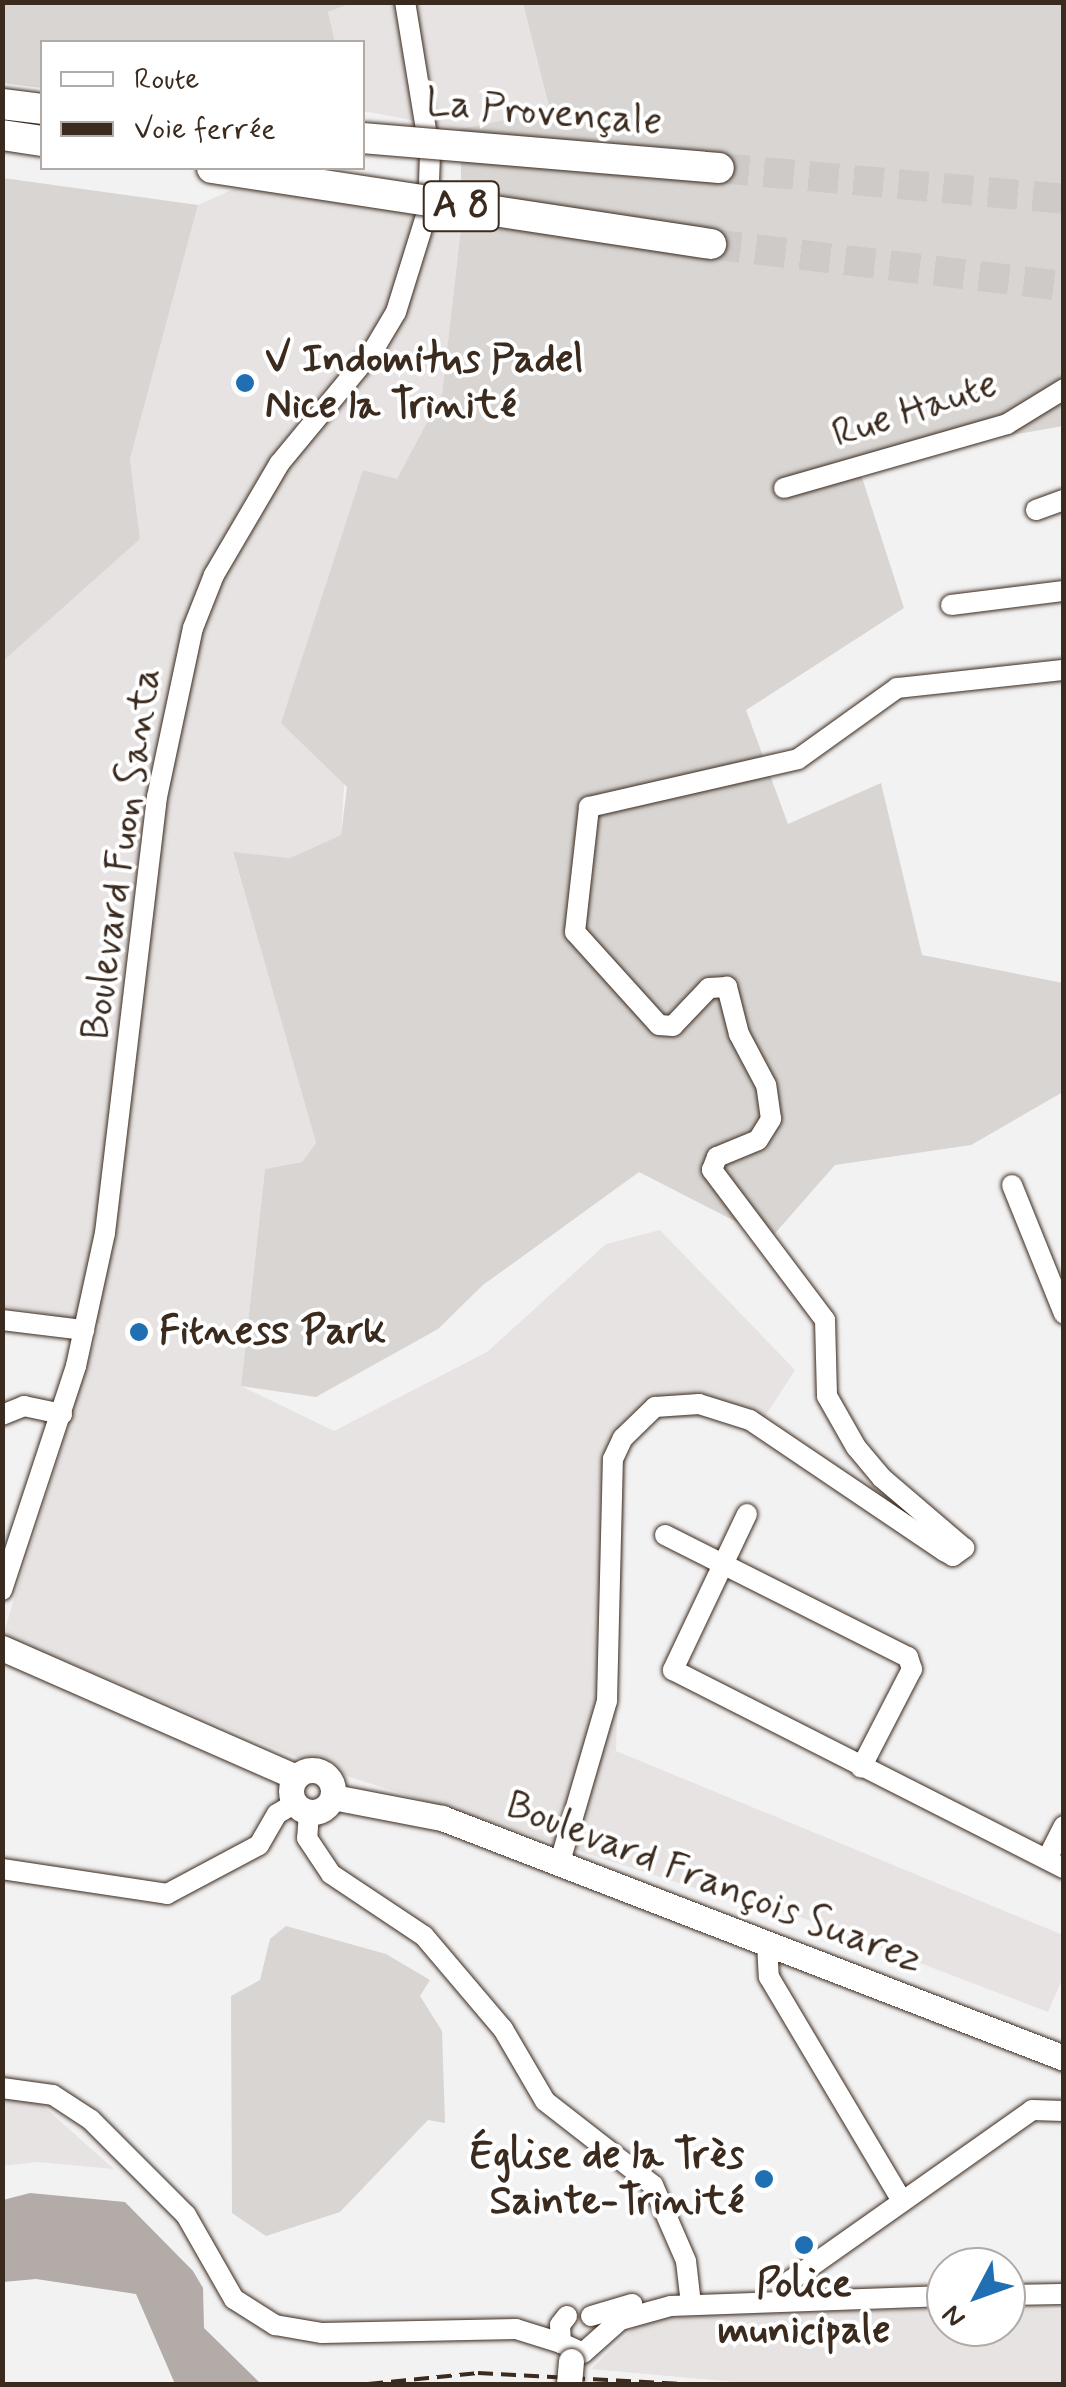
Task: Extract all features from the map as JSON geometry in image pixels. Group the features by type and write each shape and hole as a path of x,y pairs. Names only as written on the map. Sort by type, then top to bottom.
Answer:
{"highway":[{"path":"2,104 40,109"},
{"path":"2,134 40,141"},
{"name":"La Provençale","path":"365,138 718,168"},
{"name":"A 8","path":"225,170 711,244"}],"main road":[{"path":"9,1655 300,1798 326,1807 333,1797 322,1772 300,1798"},
{"name":"Boulevard François Suarez","path":"333,1797 419,1811 1064,2058"}],"street":[{"name":"Boulevard Fuon Santa","path":"2,1590 62,1414 105,1232 157,797 193,628 214,575 279,464 374,349 396,312 428,209 430,154 405,2"},
{"name":"Rue Haute","path":"784,488 1007,424 1064,388"},
{"path":"1036,510 1064,500"},
{"path":"951,604 1032,590 1064,591"},
{"path":"559,1864 568,1818 598,1717 612,1460 623,1438 664,1403 699,1404 750,1420 952,1556 964,1548 882,1478 856,1447 827,1396 825,1320 712,1170 717,1157 758,1140 771,1119 766,1085 738,1034 726,987 714,985 673,1026 659,1025 575,932 590,807 798,759 896,688 1064,670"},
{"path":"1012,1185 1064,1314"},
{"path":"2,1320 84,1330"},
{"path":"2,1415 24,1406 62,1414"},
{"path":"747,1514 673,1663 680,1677 1055,1864 1064,1826"},
{"path":"666,1535 908,1656 912,1669 861,1768"},
{"path":"2,1869 168,1894 248,1852 277,1814 300,1798 307,1838 331,1874 424,1936 502,2029 545,2101 653,2185 686,2261 684,2296"},
{"path":"766,1943 769,1978 902,2201"},
{"path":"2,2088 53,2095 91,2120 186,2215 234,2300 275,2325 322,2333 516,2329 684,2296 926,2296"},
{"path":"785,2299 790,2281 1032,2110 1064,2111"},
{"path":"1026,2295 1064,2294"},
{"path":"577,2359 620,2320 684,2296"},
{"path":"567,2316 577,2359"},
{"path":"577,2359 591,2316"},
{"path":"516,2329 577,2359"}],"shaded area":[{"path":"3,2 352,2 328,12 335,40 40,40 40,88 3,83"},
{"path":"352,3 523,3 550,112 460,129 365,111 365,40 335,40 328,12"},
{"path":"523,3 1063,3 1063,426 857,462 904,608 746,710 788,824 881,783 922,955 1063,983 1063,1092 971,1145 835,1165 770,1239 639,1172 483,1285 438,1329 316,1397 241,1386 265,1169 302,1162 316,1143 233,852 290,858 341,835 347,787 281,723 363,470 397,479 442,394 462,219 460,129 550,111"},
{"path":"3,178 198,205 130,459 140,539 3,661"},
{"path":"234,189 342,196 462,219 442,394 397,480 364,470 341,835 290,858 233,853 316,1143 302,1162 265,1169 241,1386 334,1431 487,1352 606,1244 660,1230 795,1370 764,1418 655,1418 626,1448 616,1751 1063,1935 1063,1977 1048,2012 787,1912 769,1912 325,1769 3,1635 100,1324 3,1306 2,661 140,539 130,459 198,205"},
{"path":"286,1926 386,1954 430,1980 420,1996 442,2031 445,2123 428,2120 340,2212 266,2236 232,2213 231,1996 260,1980 270,1939"},
{"path":"2,2091 41,2104 114,2169 37,2162 3,2166"},
{"path":"30,2193 125,2202 193,2271 203,2288 204,2328 261,2384 175,2384 136,2294 36,2279 3,2282 3,2200"},
{"path":"926,2309 926,2347 1026,2347 1026,2309 1063,2310 1063,2384 757,2384 591,2369 646,2316"}],"tunnel":[{"path":"719,168 1064,199"},
{"path":"711,244 1064,286"}],"railway":[{"path":"368,2384 478,2373 678,2384"}],"place":[{"name":"V Indomitus Padel Nice la Trinité","path":"245,383"},
{"name":"Fitness Park","path":"139,1332"},
{"name":"Église de la Très Sainte-Trinité","path":"764,2179"},
{"name":"Police municipale","path":"804,2245"}]}
